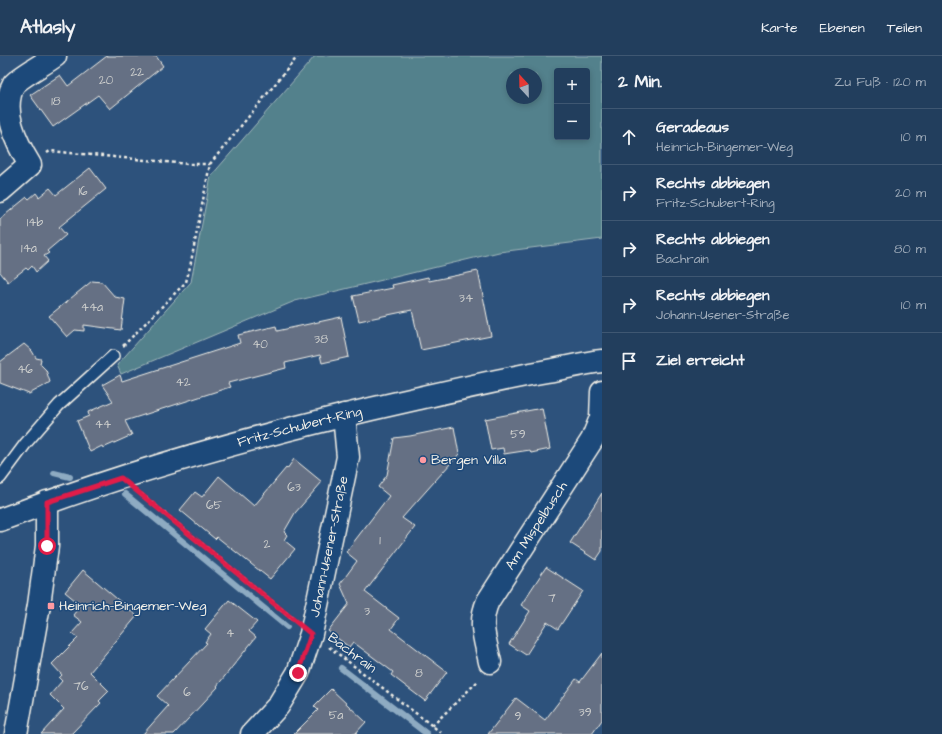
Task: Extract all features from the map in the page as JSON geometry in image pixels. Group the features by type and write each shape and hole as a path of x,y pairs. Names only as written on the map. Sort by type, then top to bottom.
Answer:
{"street":[{"path":"0,190 30,165 9,131 5,113 5,101 15,84 55,56"},
{"name":"Am Mispelbusch","path":"490,662 482,626 484,610 488,601 592,440 601,418 602,392 600,361"},
{"name":"Fritz-Schubert-Ring","path":"1,514 47,502 190,457 344,415 492,382 600,361"},
{"name":"Johann-Usener-Straße","path":"252,734 278,706 298,673 311,634 348,457 344,415"},
{"path":"16,734 39,605 47,546 47,502"}],"lane":[{"path":"0,478 26,443 59,405 113,356"}],"path":[{"path":"113,356 186,282 210,164 298,56"},
{"path":"30,165 50,151 188,164 210,164"},
{"name":"Bachrain","path":"121,478 311,634 443,734"},
{"path":"432,726 489,670 490,662"}],"green space":[{"path":"315,56 602,56 602,239 499,252 295,301 121,374 117,365 191,282 211,176"}],"building":[{"path":"107,56 156,56 163,66 110,109 98,95 53,127 30,95 60,75 68,86"},
{"path":"90,168 106,189 59,227 66,235 47,251 49,253 44,256 48,261 36,272 32,266 28,270 26,268 8,282 0,272 0,219 27,197 29,199 36,193 39,197 50,188 56,195"},
{"path":"478,271 491,336 421,350 412,310 359,321 353,296 393,288 392,285 428,277 429,281"},
{"path":"92,281 102,282 115,297 125,299 121,330 84,325 84,331 75,330 67,337 49,316"},
{"path":"341,317 349,357 322,363 320,355 285,363 286,368 228,383 230,387 125,421 132,435 90,452 77,421 89,416 88,412 113,401 102,385 120,375 122,381 240,343 238,335 276,326 277,331"},
{"path":"24,344 32,351 36,358 41,359 40,364 46,370 50,382 29,394 0,383 0,362"},
{"path":"542,408 550,449 531,453 530,450 504,454 503,448 491,450 485,419"},
{"path":"454,427 459,454 402,518 415,527 365,592 399,618 391,629 447,672 425,701 391,675 393,672 353,642 349,647 328,631 349,604 340,584 357,561 346,552 389,496 378,487 387,475 394,438"},
{"path":"294,459 322,482 295,513 284,532 287,535 284,540 295,549 270,579 217,537 215,539 180,510 195,492 202,497 219,476 254,506"},
{"path":"602,493 602,551 596,560 570,543"},
{"path":"546,567 583,591 558,629 547,622 526,655 509,644 530,611 521,605"},
{"path":"83,570 137,616 90,672 109,691 99,701 101,703 71,734 41,734 64,709 50,695 62,681 59,678 62,675 52,664 78,638 72,633 82,622 73,615 81,605 65,592"},
{"path":"229,600 257,622 249,631 256,637 217,686 218,687 174,734 143,734 168,706 157,696 207,643 205,642 211,634 205,629"},
{"path":"602,653 602,720 592,734 488,734 516,698 545,720 576,679 580,682"},
{"path":"331,689 366,722 355,734 294,734 318,710 314,706"}],"waterway":[{"path":"54,473 70,477"},
{"path":"125,494 287,627"},
{"path":"341,668 427,734"}],"place":[{"name":"Bergen Villa","path":"423,460"},
{"name":"Heinrich-Bingemer-Weg","path":"51,606"}],"route":[{"path":"47,546 47,502 121,478 311,634 298,673"}]}
